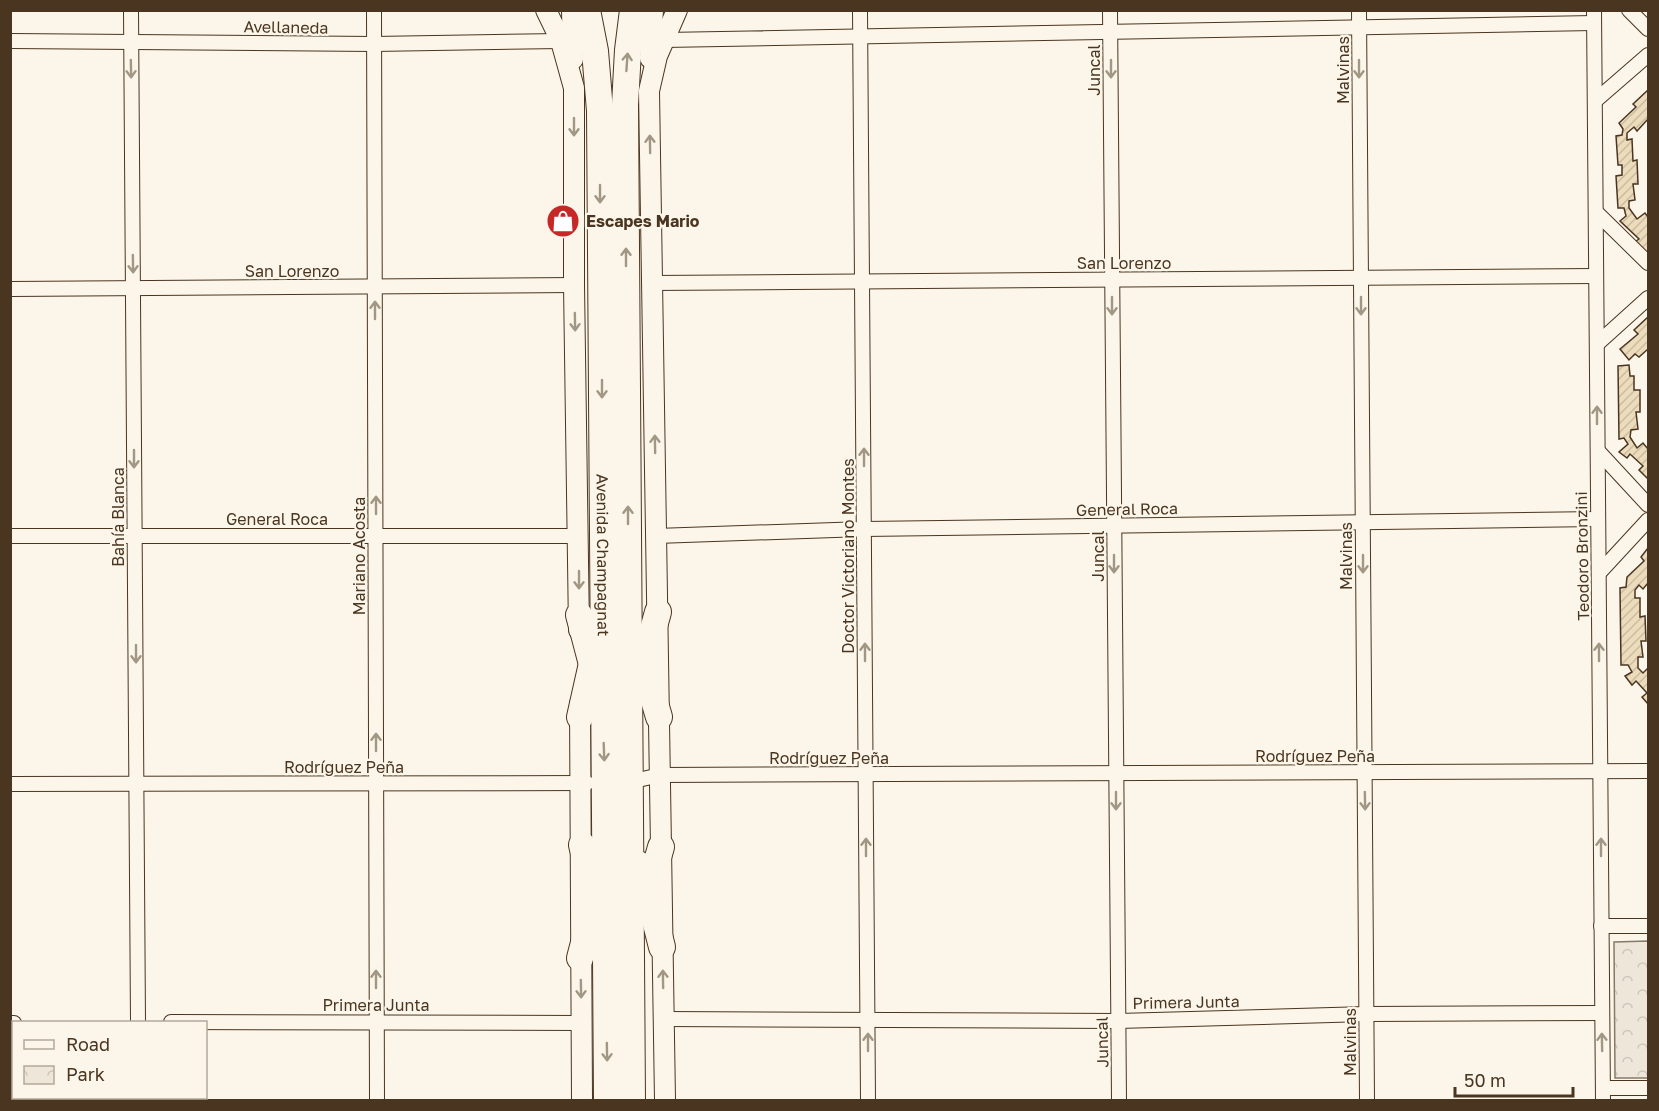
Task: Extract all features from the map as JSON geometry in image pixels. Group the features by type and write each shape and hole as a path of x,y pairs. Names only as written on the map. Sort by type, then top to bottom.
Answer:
{"highway":[{"name":"Avenida Champagnat","path":"587,10 595,51 599,100 604,613 630,716 631,846 618,946 608,1101"},
{"name":"Avenida Champagnat","path":"632,1101 618,946 594,846 591,716 604,613 625,105 633,10"},
{"path":"630,716 658,612"},
{"path":"591,716 592,663 604,613"},
{"path":"604,613 644,666 660,717"},
{"path":"580,958 596,900 594,846"},
{"path":"631,846 648,892 662,947"},
{"path":"618,946 648,892 661,847"},
{"path":"596,900 618,946"}],"street":[{"name":"Bahía Blanca","path":"131,10 138,1021"},
{"name":"Mariano Acosta","path":"374,10 377,1101"},
{"name":"Avenida Champagnat","path":"546,10 561,41 574,88"},
{"name":"Avenida Champagnat","path":"572,10 579,536 604,613"},
{"path":"653,10 649,91 665,1101"},
{"path":"649,91 654,67 677,10"},
{"name":"Doctor Victoriano Montes","path":"860,10 868,1101"},
{"name":"Juncal","path":"1110,10 1119,1101"},
{"name":"Malvinas","path":"1359,10 1367,1101"},
{"path":"1629,10 1648,29"},
{"path":"664,40 1359,27 1594,17"},
{"name":"Teodoro Bronzini","path":"1594,17 1603,1094"},
{"name":"Avellaneda","path":"10,41 374,44 561,41"},
{"path":"1595,101 1648,55"},
{"path":"1596,212 1648,263"},
{"name":"San Lorenzo","path":"652,283 1596,276"},
{"name":"San Lorenzo","path":"10,289 574,285"},
{"path":"1597,344 1648,298"},
{"path":"1598,451 1648,505"},
{"name":"General Roca","path":"656,536 864,530 1598,519"},
{"path":"1599,573 1648,520"},
{"name":"General Roca","path":"10,536 579,536"},
{"name":"Rodríguez Peña","path":"10,784 630,783 660,776 1648,771"},
{"name":"Avenida Champagnat","path":"582,1101 580,958 594,846"},
{"path":"1601,926 1648,926"},
{"name":"Primera Junta","path":"664,1019 1118,1021 1367,1014 1602,1013"},
{"name":"Primera Junta","path":"207,1023 376,1021 581,1023"},
{"path":"1603,1094 1648,1088"}],"green space":[{"path":"1648,941 1648,1078 1615,1078 1614,942"}],"building":[{"path":"1648,90 1648,119 1637,131 1634,127 1627,133 1627,140 1632,139 1633,161 1637,160 1638,184 1633,184 1635,200 1629,201 1629,208 1637,219 1645,213 1648,217 1648,254 1635,242 1639,239 1620,221 1626,216 1624,208 1618,208 1616,176 1622,175 1622,165 1618,165 1616,136 1622,135 1623,129 1619,123 1636,107 1633,104"},
{"path":"1648,317 1648,349 1639,357 1635,354 1629,360 1620,349 1638,334 1634,330"},
{"path":"1629,365 1630,376 1634,376 1634,390 1640,390 1640,412 1636,412 1638,429 1631,430 1630,437 1637,448 1643,443 1648,449 1648,479 1639,470 1643,466 1630,454 1627,458 1619,452 1628,444 1624,438 1619,439 1618,366"},
{"path":"1648,548 1648,583 1643,589 1639,585 1635,590 1635,598 1640,598 1640,617 1645,616 1646,641 1641,641 1643,657 1638,657 1638,668 1643,673 1648,668 1648,704 1642,697 1647,693 1636,681 1632,685 1625,676 1632,672 1628,665 1621,665 1620,588 1626,587 1627,577 1644,561 1641,557"}],"place":[{"name":"Escapes Mario","path":"563,221"}]}
